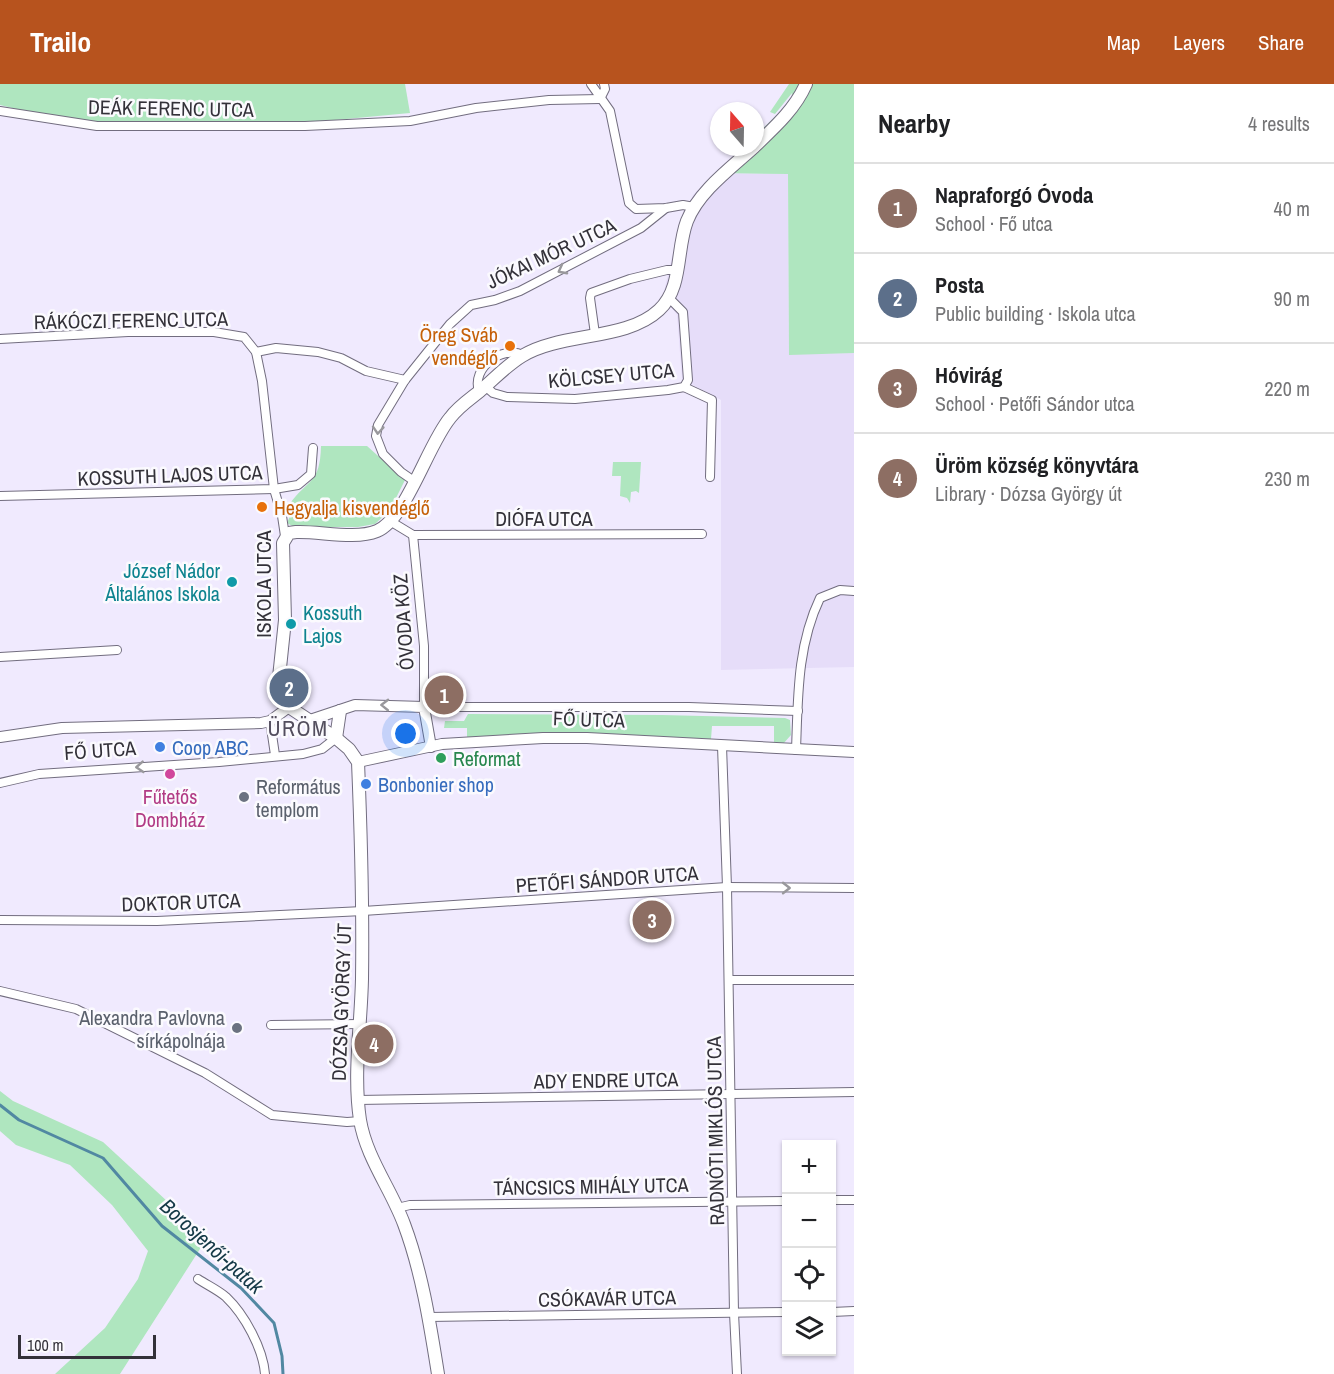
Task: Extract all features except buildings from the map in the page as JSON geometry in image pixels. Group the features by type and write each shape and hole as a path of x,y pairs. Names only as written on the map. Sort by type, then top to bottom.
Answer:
{"main road":[{"path":"764,137 777,126 795,104 806,84"},
{"path":"285,536 289,533 303,532 367,534 378,531 397,513 450,417 523,355 549,344 628,327 649,318 660,310 669,298 687,220 694,207 744,156"},
{"name":"ISKOLA UTCA","path":"285,536 282,556 284,642 278,687 280,696 289,707"},
{"path":"289,707 336,738 358,762"},
{"path":"336,738 340,711"},
{"name":"DÓZSA GYÖRGY ÚT","path":"358,762 363,911 358,1100 360,1121 363,1134 397,1208 416,1260 429,1317 438,1374"}],"street":[{"path":"591,84 610,111 629,203 636,209 683,205 694,207"},
{"path":"600,99 604,87 613,84"},
{"name":"DEÁK FERENC UTCA","path":"0,111 97,126 271,126 410,121 476,108 549,100 600,99"},
{"name":"JÓKAI MÓR UTCA","path":"414,481 383,454 376,436 380,419 405,380 450,324 471,305 520,291 640,228 666,208"},
{"path":"595,334 591,293 630,279 676,270"},
{"name":"KÖLCSEY UTCA","path":"482,389 507,397 575,399 684,387 688,380 683,312 669,298"},
{"name":"RÁKÓCZI FERENC UTCA","path":"0,339 128,333 214,332 243,337 256,352"},
{"path":"256,352 276,348 318,352 340,358 366,371 405,380"},
{"name":"ISKOLA UTCA","path":"256,352 262,381 273,489 282,516 285,536"},
{"path":"684,387 712,400 710,477"},
{"name":"KOSSUTH LAJOS UTCA","path":"0,496 273,489 298,485 311,474 313,448"},
{"path":"390,521 413,535"},
{"name":"DIÓFA UTCA","path":"413,535 702,534"},
{"name":"ÓVODA KÖZ","path":"413,535 424,646 424,706"},
{"path":"796,750 800,668 815,607 820,597 840,590 854,591"},
{"path":"0,657 117,650"},
{"path":"310,720 355,705 424,706 431,747"},
{"name":"FŐ UTCA","path":"424,706 798,711"},
{"path":"275,755 270,721 289,707"},
{"name":"FŐ UTCA","path":"0,737 62,728 241,724 270,721"},
{"name":"FŐ UTCA","path":"0,783 39,774 303,754 322,749 336,738"},
{"name":"FŐ UTCA","path":"358,762 431,747 482,741 543,738 587,738 854,753"},
{"name":"RADNÓTI MIKLÓS UTCA","path":"722,746 737,1374"},
{"name":"PETŐFI SÁNDOR UTCA","path":"363,911 727,887 854,888"},
{"name":"DOKTOR UTCA","path":"0,921 157,921 363,911"},
{"path":"729,980 854,980"},
{"path":"0,992 76,1010 205,1073 272,1115 347,1122 360,1121"},
{"path":"271,1025 361,1024"},
{"name":"ADY ENDRE UTCA","path":"358,1100 854,1092"},
{"path":"836,1200 854,1200"},
{"name":"TÁNCSICS MIHÁLY UTCA","path":"397,1208 410,1205 782,1201"},
{"path":"198,1279 225,1296 234,1306 258,1347 265,1374"},
{"path":"836,1312 854,1311"},
{"name":"CSÓKAVÁR UTCA","path":"429,1317 782,1312"}],"shaded area":[{"path":"717,173 788,174 789,354 854,353 854,667 721,670 721,400 682,379 677,315 663,296 678,231 693,195"}],"green space":[{"path":"0,84 405,84 410,113 271,126 66,121 0,105"},
{"path":"789,84 854,84 854,353 789,355 788,174 717,173 734,156 764,156 764,127 791,101 792,93 775,114 770,112"},
{"path":"321,446 367,446 405,480 390,510 375,524 358,527 294,527 287,523 290,516 289,505 315,475"},
{"path":"613,462 641,462 639,493 631,492 630,503 627,498 620,496 621,476 612,476"},
{"path":"468,714 785,718 790,720 791,735 783,744 774,745 774,726 712,726 711,739 568,732 467,738 467,728 444,728 445,721 464,721"},
{"path":"0,1091 13,1101 103,1142 207,1238 120,1374 55,1374 105,1328 138,1279 148,1251 112,1205 70,1165 16,1145 0,1131"}],"waterway":[{"name":"Borosjenői-patak","path":"0,1105 19,1120 103,1158 162,1226 241,1288 274,1323 282,1356 283,1374"}],"place":[{"name":"Öreg Sváb vendéglő","path":"510,346"},
{"name":"Hegyalja kisvendéglő","path":"262,507"},
{"name":"József Nádor Általános Iskola","path":"232,582"},
{"name":"Kossuth Lajos","path":"291,624"},
{"name":"Posta","path":"289,688"},
{"name":"Napraforgó Óvoda","path":"444,695"},
{"name":"Coop ABC","path":"160,747"},
{"name":"Reformat","path":"441,758"},
{"name":"Fűtetős Dombház","path":"170,774"},
{"name":"Bonbonier shop","path":"366,784"},
{"name":"Református templom","path":"244,797"},
{"name":"Hóvirág","path":"652,920"},
{"name":"Alexandra Pavlovna sírkápolnája","path":"237,1028"},
{"name":"Üröm község könyvtára","path":"374,1044"}],"district":[{"name":"ÜRÖM","path":"298,728"}]}
